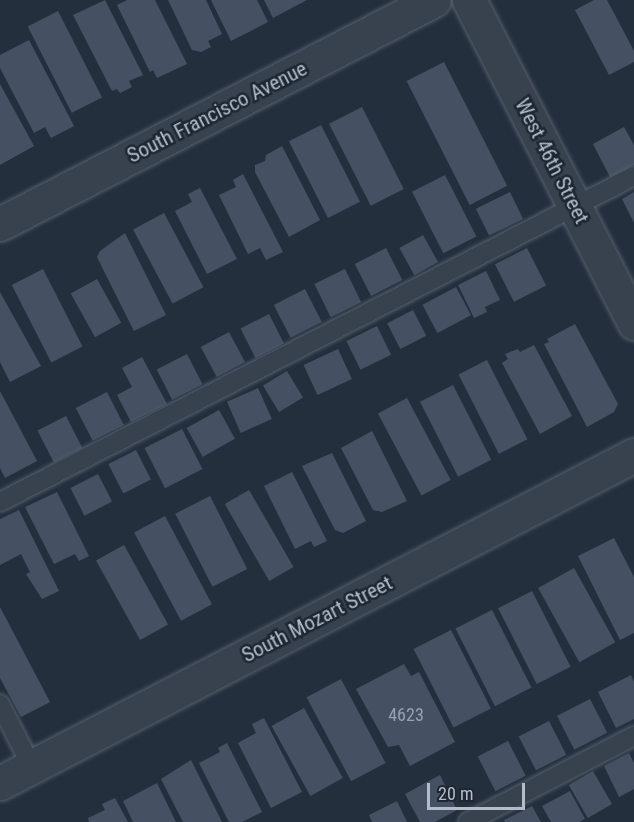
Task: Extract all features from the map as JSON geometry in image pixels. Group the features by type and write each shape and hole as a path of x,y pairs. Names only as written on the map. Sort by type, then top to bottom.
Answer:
{"street":[{"name":"South Francisco Avenue","path":"0,224 434,0"},
{"name":"West 46th Street","path":"469,0 634,323"},
{"name":"South Mozart Street","path":"0,783 634,455"}],"lane":[{"path":"0,502 634,176"},
{"path":"0,704 32,767"},
{"path":"468,822 634,736"}],"building":[{"path":"105,0 143,75 129,81 132,87 120,93 117,89 112,91 73,15"},
{"path":"127,0 155,0 187,64 157,78 153,70 150,72 117,5"},
{"path":"168,0 206,0 222,34 208,41 211,47 201,52 192,50"},
{"path":"211,0 257,0 268,22 231,41"},
{"path":"264,0 307,0 273,18"},
{"path":"594,0 607,0 634,51 634,62 609,75 575,10"},
{"path":"58,11 102,97 72,113 28,26"},
{"path":"29,40 74,126 51,138 45,127 34,133 0,68 0,55"},
{"path":"444,62 507,186 470,205 407,81"},
{"path":"0,84 34,146 0,165"},
{"path":"362,107 404,189 371,206 329,124"},
{"path":"321,125 360,202 328,218 289,141"},
{"path":"624,127 634,145 634,165 610,177 593,144"},
{"path":"282,146 320,220 289,237 255,172 255,165 265,161 266,155"},
{"path":"243,174 283,252 266,260 260,248 248,254 219,195 236,187 233,180"},
{"path":"445,175 476,236 443,253 412,192"},
{"path":"200,188 237,259 207,274 175,211 192,202 188,194"},
{"path":"510,192 523,219 489,236 476,209"},
{"path":"634,192 634,223 622,199"},
{"path":"164,213 203,287 173,304 133,229"},
{"path":"125,233 166,315 134,331 97,257 100,251"},
{"path":"423,235 438,262 414,275 399,248"},
{"path":"386,248 402,280 371,296 355,264"},
{"path":"527,248 546,285 514,302 495,264"},
{"path":"43,269 82,347 51,362 12,285"},
{"path":"345,269 361,302 331,317 314,284"},
{"path":"486,271 500,300 485,307 487,312 474,318 458,285"},
{"path":"97,279 121,323 95,337 71,294"},
{"path":"456,287 471,315 437,333 422,305"},
{"path":"305,289 322,322 291,338 274,305"},
{"path":"0,292 41,366 10,382 0,362"},
{"path":"413,310 426,336 400,349 387,323"},
{"path":"269,314 284,343 255,358 240,329"},
{"path":"575,324 618,404 614,412 587,427 544,344 549,342 547,339"},
{"path":"377,326 391,355 360,370 346,341"},
{"path":"229,332 245,362 217,377 201,347"},
{"path":"534,345 572,416 540,434 502,363 508,359 505,354 518,349 520,352"},
{"path":"338,349 352,379 318,395 304,365"},
{"path":"187,354 202,384 172,400 157,369"},
{"path":"142,357 167,404 131,422 117,395 132,387 122,368"},
{"path":"487,360 527,439 499,454 458,375"},
{"path":"287,371 303,398 279,412 263,385"},
{"path":"453,385 491,460 458,477 420,402"},
{"path":"258,388 272,419 241,433 227,402"},
{"path":"0,391 37,461 5,478 0,468"},
{"path":"107,392 124,425 93,441 76,408"},
{"path":"407,398 451,480 422,496 378,413"},
{"path":"219,410 235,439 203,457 187,428"},
{"path":"66,416 82,448 54,463 37,431"},
{"path":"182,429 202,469 165,488 145,448"},
{"path":"372,431 407,501 382,512 373,510 341,448"},
{"path":"136,450 151,479 123,493 108,464"},
{"path":"332,453 366,521 343,533 335,530 302,466"},
{"path":"292,472 327,541 314,547 311,541 295,549 264,486"},
{"path":"98,474 112,502 84,516 70,488"},
{"path":"249,490 294,567 269,581 225,504"},
{"path":"57,492 89,556 79,561 75,554 54,564 25,507"},
{"path":"210,496 247,569 212,587 175,514"},
{"path":"19,510 59,591 42,599 26,574 30,572 21,554 0,565 0,519"},
{"path":"165,516 212,604 181,621 134,532"},
{"path":"614,538 634,577 634,633 620,640 578,556"},
{"path":"124,545 168,625 140,640 96,561"},
{"path":"574,568 615,642 579,662 538,588"},
{"path":"532,591 571,667 537,684 498,608"},
{"path":"0,607 50,702 21,717 0,678"},
{"path":"492,610 531,688 495,706 455,629"},
{"path":"451,630 491,708 454,727 414,649"},
{"path":"404,664 411,676 419,672 455,742 410,766 399,745 388,747 356,689"},
{"path":"631,675 634,682 634,719 616,728 598,692"},
{"path":"341,679 386,763 351,781 307,697"},
{"path":"590,699 607,733 574,750 557,716"},
{"path":"304,708 343,778 310,796 272,726"},
{"path":"264,718 302,792 271,808 238,743 256,733 252,724"},
{"path":"549,721 566,755 536,770 519,736"},
{"path":"508,741 526,776 495,791 478,756"},
{"path":"227,743 262,812 242,822 229,822 199,763 220,752 218,748"},
{"path":"629,753 634,763 634,789 619,797 604,766"},
{"path":"191,760 222,822 183,822 161,779"},
{"path":"593,771 612,804 588,818 569,785"},
{"path":"440,775 457,810 435,822 420,822 405,794"},
{"path":"157,783 176,822 133,822 123,801"},
{"path":"570,791 585,819 579,822 551,822 542,806"},
{"path":"115,798 128,822 89,822 88,818 105,810 102,804"},
{"path":"397,801 407,822 372,822 369,815"},
{"path":"532,806 541,822 505,822 504,820"}]}
